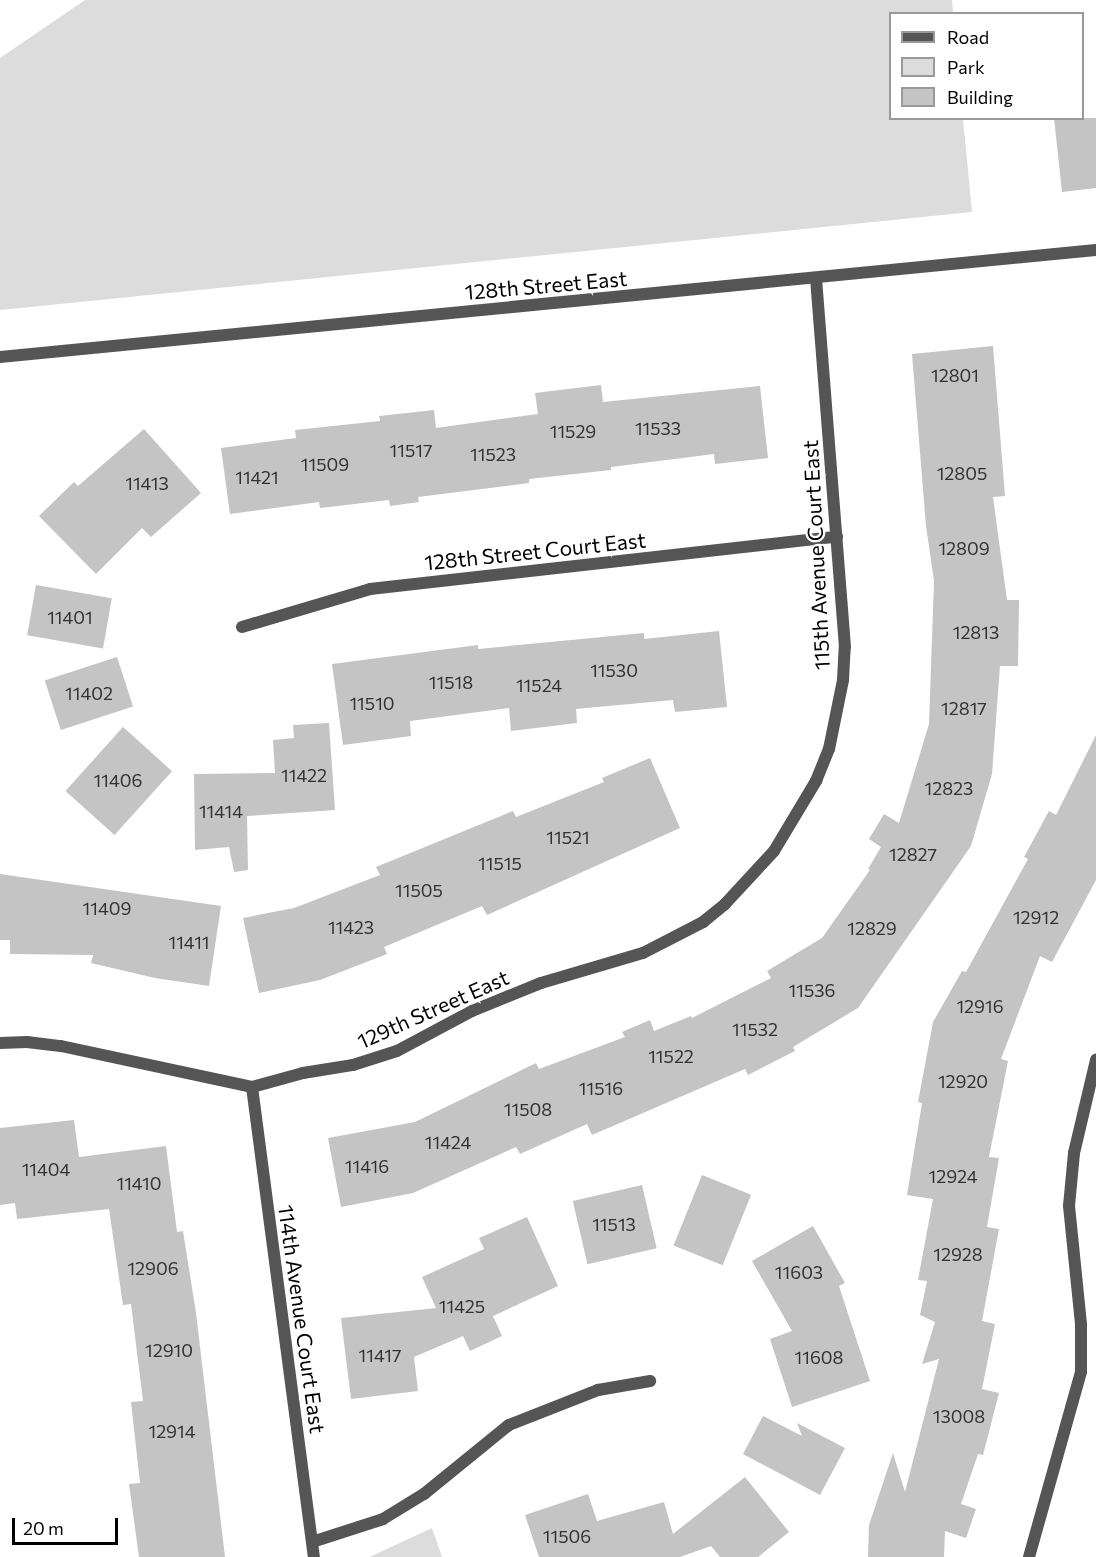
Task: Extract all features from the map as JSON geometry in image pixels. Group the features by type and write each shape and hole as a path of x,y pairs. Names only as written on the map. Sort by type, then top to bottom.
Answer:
{"street":[{"name":"128th Street East","path":"0,357 1096,250"},
{"name":"115th Avenue Court East","path":"774,851 816,781 829,749 845,647 816,278"},
{"name":"128th Street Court East","path":"242,627 370,589 837,537"},
{"name":"129th Street East","path":"0,1043 27,1042 62,1046 252,1087 303,1073 353,1065 397,1051 472,1011 541,983 643,953 703,922 725,904 774,851"},
{"path":"1029,1557 1081,1372 1081,1324 1069,1206 1074,1153 1096,1060"},
{"name":"114th Avenue Court East","path":"252,1087 314,1557"},
{"path":"312,1542 383,1519 424,1494 509,1425 598,1390 650,1381"}],"green space":[{"path":"85,0 952,0 953,12 889,12 889,120 963,120 972,212 0,310 0,58"},
{"path":"432,1528 442,1557 370,1557 376,1554"}],"building":[{"path":"1096,118 1096,188 1062,192 1054,120"},
{"path":"993,346 1005,496 993,497 1007,600 1019,600 1018,666 1000,666 992,774 971,846 858,1008 793,1047 795,1051 748,1075 745,1069 592,1135 587,1124 520,1154 516,1147 413,1193 341,1207 328,1138 415,1122 536,1063 539,1069 625,1037 622,1032 650,1020 654,1031 691,1016 692,1018 771,978 767,971 822,938 870,870 868,869 881,847 869,839 884,814 899,823 929,724 934,581 926,526 912,354"},
{"path":"601,385 603,402 760,386 768,458 715,464 714,454 611,467 611,470 529,479 529,483 418,497 419,502 390,506 389,500 320,508 319,502 230,514 221,448 296,438 295,430 380,421 379,416 434,410 436,428 538,414 535,393"},
{"path":"144,429 201,493 151,537 142,528 96,574 39,516 74,482 78,486"},
{"path":"36,585 112,598 103,649 27,635"},
{"path":"719,631 727,707 675,712 673,700 576,709 577,723 511,731 509,708 410,721 411,736 343,745 332,664 478,645 478,649 644,633 644,639"},
{"path":"117,657 133,706 61,730 45,680"},
{"path":"329,723 335,810 247,816 248,870 234,872 229,847 195,850 194,774 275,773 273,740 294,738 293,725"},
{"path":"123,727 172,771 115,835 65,791"},
{"path":"1096,735 1096,880 1052,962 1040,956 1001,1059 1008,1061 989,1157 999,1158 987,1227 999,1229 982,1321 995,1324 982,1389 999,1393 983,1455 978,1454 961,1504 976,1509 966,1538 945,1531 944,1557 868,1557 869,1525 893,1453 905,1492 939,1359 922,1364 935,1322 920,1315 927,1281 918,1280 933,1199 907,1195 922,1103 918,1102 933,1022 962,971 966,972 1028,859 1024,857 1049,811 1056,815"},
{"path":"650,758 680,828 487,915 482,906 384,947 387,954 320,980 259,993 243,918 294,908 380,875 376,867 513,811 516,817 604,782 602,778"},
{"path":"0,874 221,906 209,986 155,978 91,963 93,955 10,954 10,940 0,940"},
{"path":"74,1120 79,1157 166,1146 177,1232 183,1231 196,1313 225,1557 139,1557 129,1484 140,1483 131,1402 143,1401 131,1304 123,1305 109,1209 17,1219 15,1203 0,1205 0,1128"},
{"path":"702,1175 751,1195 723,1265 674,1245"},
{"path":"642,1185 657,1248 587,1264 573,1201"},
{"path":"527,1217 558,1286 493,1316 502,1336 470,1351 463,1336 414,1357 418,1391 351,1399 341,1318 436,1308 422,1277 484,1249 479,1238"},
{"path":"813,1226 845,1283 839,1286 870,1381 792,1407 770,1339 792,1331 752,1261"},
{"path":"763,1416 802,1436 797,1423 845,1448 820,1495 743,1454"},
{"path":"745,1477 789,1532 758,1557 720,1557 711,1546 680,1557 539,1557 525,1515 588,1494 597,1521 664,1502 673,1534"}]}
